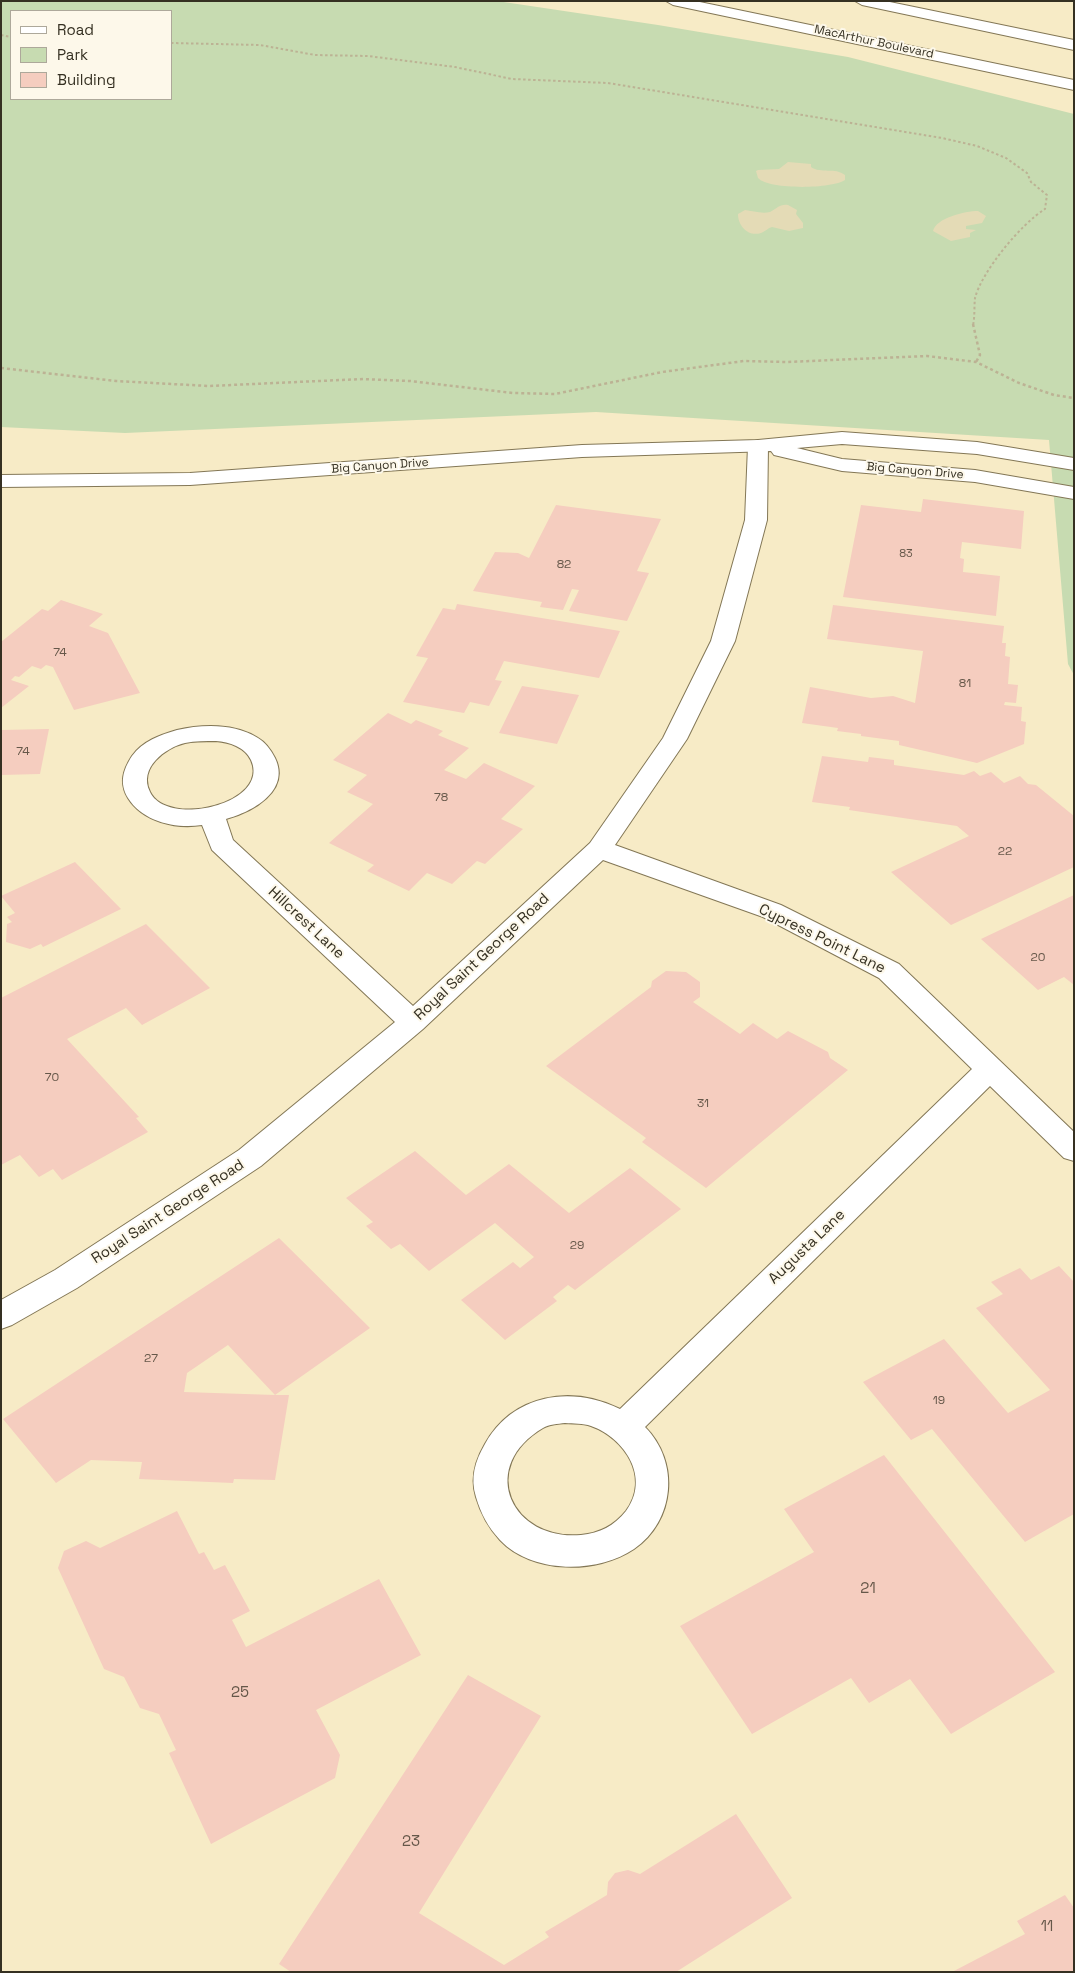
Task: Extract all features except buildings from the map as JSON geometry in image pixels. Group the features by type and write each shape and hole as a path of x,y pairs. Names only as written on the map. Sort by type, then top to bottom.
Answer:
{"street":[{"name":"MacArthur Boulevard","path":"673,1 1074,85"},
{"path":"862,1 1074,44"},
{"name":"Big Canyon Drive","path":"1,481 190,479 582,451 758,446 842,438 977,448 1074,464"},
{"name":"Big Canyon Drive","path":"758,446 842,466 975,476 1074,493"},
{"name":"Royal Saint George Road","path":"1,1316 66,1279 250,1158 413,1022 599,849 675,739 723,641 756,520 758,446"},
{"path":"216,733 240,738 258,749 267,763 267,780 256,796 236,809 212,816 184,817 160,812 142,801 134,786 135,769 147,754 166,741 190,734 216,733"},
{"name":"Hillcrest Lane","path":"212,816 221,844 413,1022"},
{"name":"Cypress Point Lane","path":"599,849 772,911 889,971 1074,1150"},
{"name":"Augusta Lane","path":"624,1426 991,1068"},
{"path":"565,1409 597,1413 624,1426 644,1448 654,1474 650,1503 635,1528 609,1546 578,1554 544,1550 517,1535 496,1511 489,1484 492,1456 510,1433 534,1416 565,1409"}],"path":[{"path":"172,43 260,45 315,55 368,56 455,67 512,79 608,83 942,138 994,152 1027,173 1031,182 1047,195 1045,209 1037,214 1006,247 985,277 975,299 976,311 973,325 980,355 976,362"},
{"path":"1,368 116,381 209,386 363,379 410,381 513,393 554,394 662,372 744,361 786,362 926,356 976,362 1019,382 1054,395 1074,398"}],"green space":[{"path":"1,1 497,1 658,25 848,57 1074,114 1074,675 1068,664 1049,440 596,412 125,433 1,427"}],"sand":[{"path":"788,162 811,164 811,167 819,170 837,171 845,175 845,180 827,185 801,187 774,185 758,178 756,171 779,169"},
{"path":"788,205 797,210 796,214 803,223 803,228 789,231 772,227 756,234 745,230 738,218 738,214 745,210 767,213 780,206"},
{"path":"978,211 986,216 982,223 966,226 966,229 976,230 970,233 970,237 951,241 933,231 939,222 945,219 966,212"}]}
